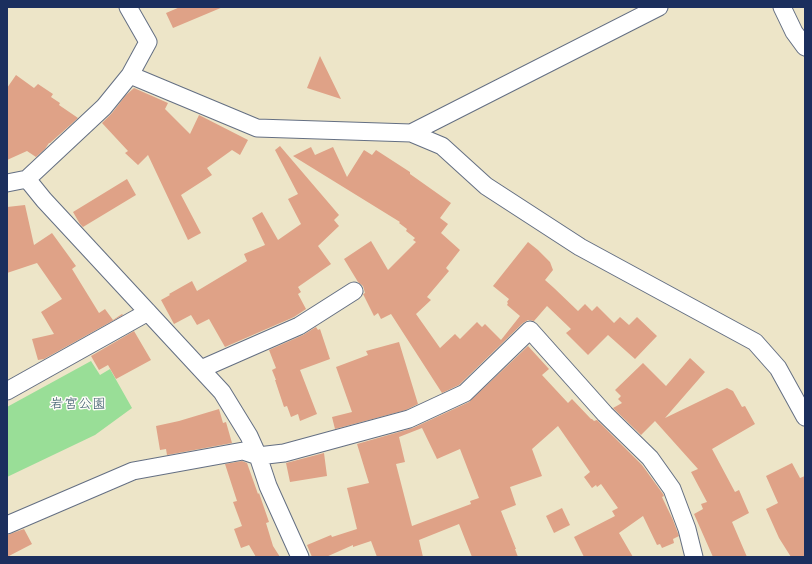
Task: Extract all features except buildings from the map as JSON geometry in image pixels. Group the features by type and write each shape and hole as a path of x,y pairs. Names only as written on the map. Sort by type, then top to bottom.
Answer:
{"street":[{"path":"7,183 27,179 104,107 130,75 148,42 128,7"},
{"path":"411,133 659,7"},
{"path":"782,7 794,32 805,47"},
{"path":"130,75 257,128 411,133 442,146 486,186 580,247 754,342 778,368 805,417"},
{"path":"27,179 44,200 222,392 249,436 258,456 268,486 300,557"},
{"path":"201,369 299,326 354,291"},
{"path":"7,392 148,312"},
{"path":"7,525 133,471 243,451 258,456 284,453 409,419 465,393 530,330 605,414 650,458 672,489 687,529 694,557"}],"green space":[{"name":"岩宮公園","path":"91,361 100,375 110,369 132,408 95,435 7,477 7,407"}]}
